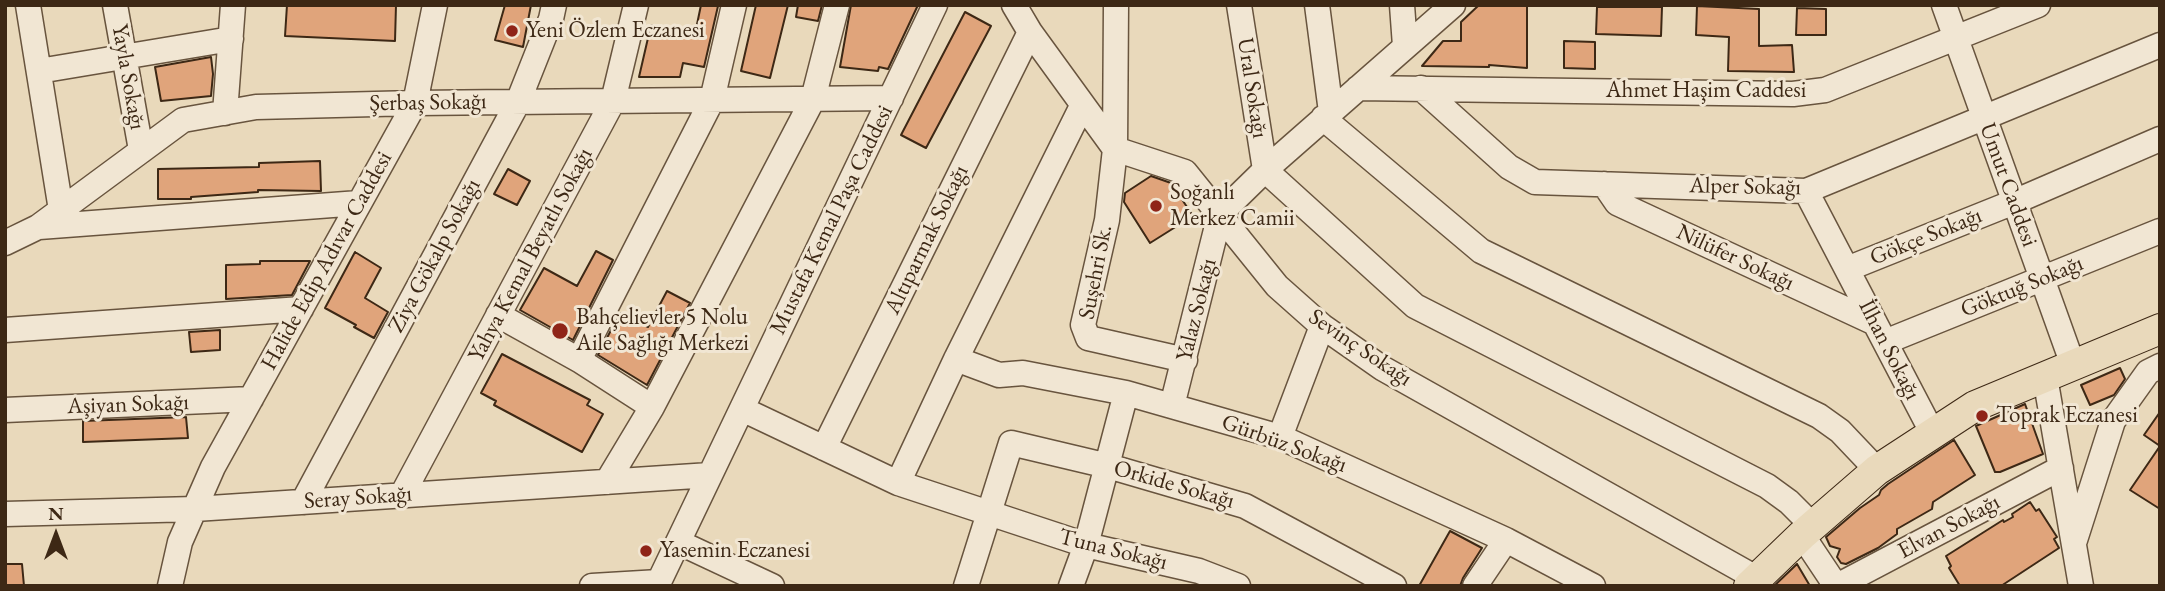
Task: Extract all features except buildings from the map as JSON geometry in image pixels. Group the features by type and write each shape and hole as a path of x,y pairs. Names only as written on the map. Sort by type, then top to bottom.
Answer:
{"main road":[{"path":"1753,582 1807,530 1877,470 1975,406 2160,329"}],"street":[{"path":"28,5 61,210"},
{"name":"Yayla Sokağı","path":"115,5 141,150"},
{"path":"225,113 233,5"},
{"name":"Halide Edip Adıvar Caddesi","path":"170,586 180,542 213,467 415,103 435,5"},
{"name":"Ziya Gökalp Sokağı","path":"303,502 518,102 554,5"},
{"name":"Yahya Kemal Beyatlı Sokağı","path":"402,495 613,101 636,5"},
{"path":"579,360 712,100 734,5"},
{"path":"607,482 652,407 813,99 837,5"},
{"name":"Mustafa Kemal Paşa Caddesi","path":"658,584 935,5"},
{"path":"1014,5 1030,33 1115,149"},
{"path":"1115,149 1116,5"},
{"name":"Ural Sokağı","path":"1239,5 1265,170"},
{"path":"1317,5 1327,115 1481,251 1819,416 1840,431 1877,470"},
{"path":"1402,5 1405,47"},
{"path":"1220,214 1265,170 1452,5"},
{"name":"Umut Caddesi","path":"1944,5 2073,365"},
{"name":"Ahmet Haşim Caddesi","path":"1358,88 1793,94 1825,90 2038,5"},
{"name":"Altıparmak Sokağı","path":"824,447 1030,33"},
{"path":"39,71 230,39"},
{"name":"Alper Sokağı","path":"1421,88 1509,167 1535,182 1806,191 2160,45"},
{"name":"Şerbaş Sokağı","path":"5,243 38,227 183,120 256,107 891,98"},
{"path":"898,483 956,359 1082,106"},
{"name":"Gökçe Sokağı","path":"1847,269 2014,202 2160,139"},
{"name":"Sevinç Sokağı","path":"1115,149 1185,172 1277,286 1322,326 1382,368 1753,582"},
{"name":"Suşehri Sk.","path":"1115,149 1107,220 1083,325 1087,338 1185,360"},
{"path":"1265,170 1415,306 1767,486 1789,502 1836,586"},
{"name":"Nilüfer Sokağı","path":"1604,184 1617,204 1880,332"},
{"name":"İlhan Sokağı","path":"1806,191 1933,434"},
{"path":"38,227 359,204"},
{"name":"Yalaz Sokağı","path":"1172,406 1220,214"},
{"name":"Göktuğ Sokağı","path":"1880,332 2042,279 2160,231"},
{"path":"5,330 301,309"},
{"path":"498,316 579,360 652,407"},
{"path":"1280,437 1322,326"},
{"name":"Gürbüz Sokağı","path":"956,359 999,375 1023,373 1126,393 1280,437 1506,540 1593,586"},
{"path":"2074,544 2113,421 2156,373"},
{"path":"2045,377 2081,586"},
{"path":"1071,586 1086,545 1126,393"},
{"name":"Aşiyan Sokağı","path":"5,410 251,399"},
{"name":"Tuna Sokağı","path":"742,409 898,483 1086,545 1199,571 1238,586"},
{"name":"Orkide Sokağı","path":"988,514 1011,443 1108,466 1245,506 1394,586"},
{"name":"Elvan Sokağı","path":"1836,586 2061,468"},
{"name":"Seray Sokağı","path":"5,514 195,509 710,475"},
{"path":"968,585 988,514"},
{"path":"1475,586 1506,540"},
{"path":"678,542 769,585"},
{"path":"592,586 658,584"}],"place":[{"name":"Yeni Özlem Eczanesi","path":"512,31"},
{"name":"Soğanlı Merkez Camii","path":"1156,206"},
{"name":"Bahçelievler 5 Nolu Aile Sağlığı Merkezi","path":"560,331"},
{"name":"Toprak Eczanesi","path":"1982,416"},
{"name":"Yasemin Eczanesi","path":"646,551"}]}
